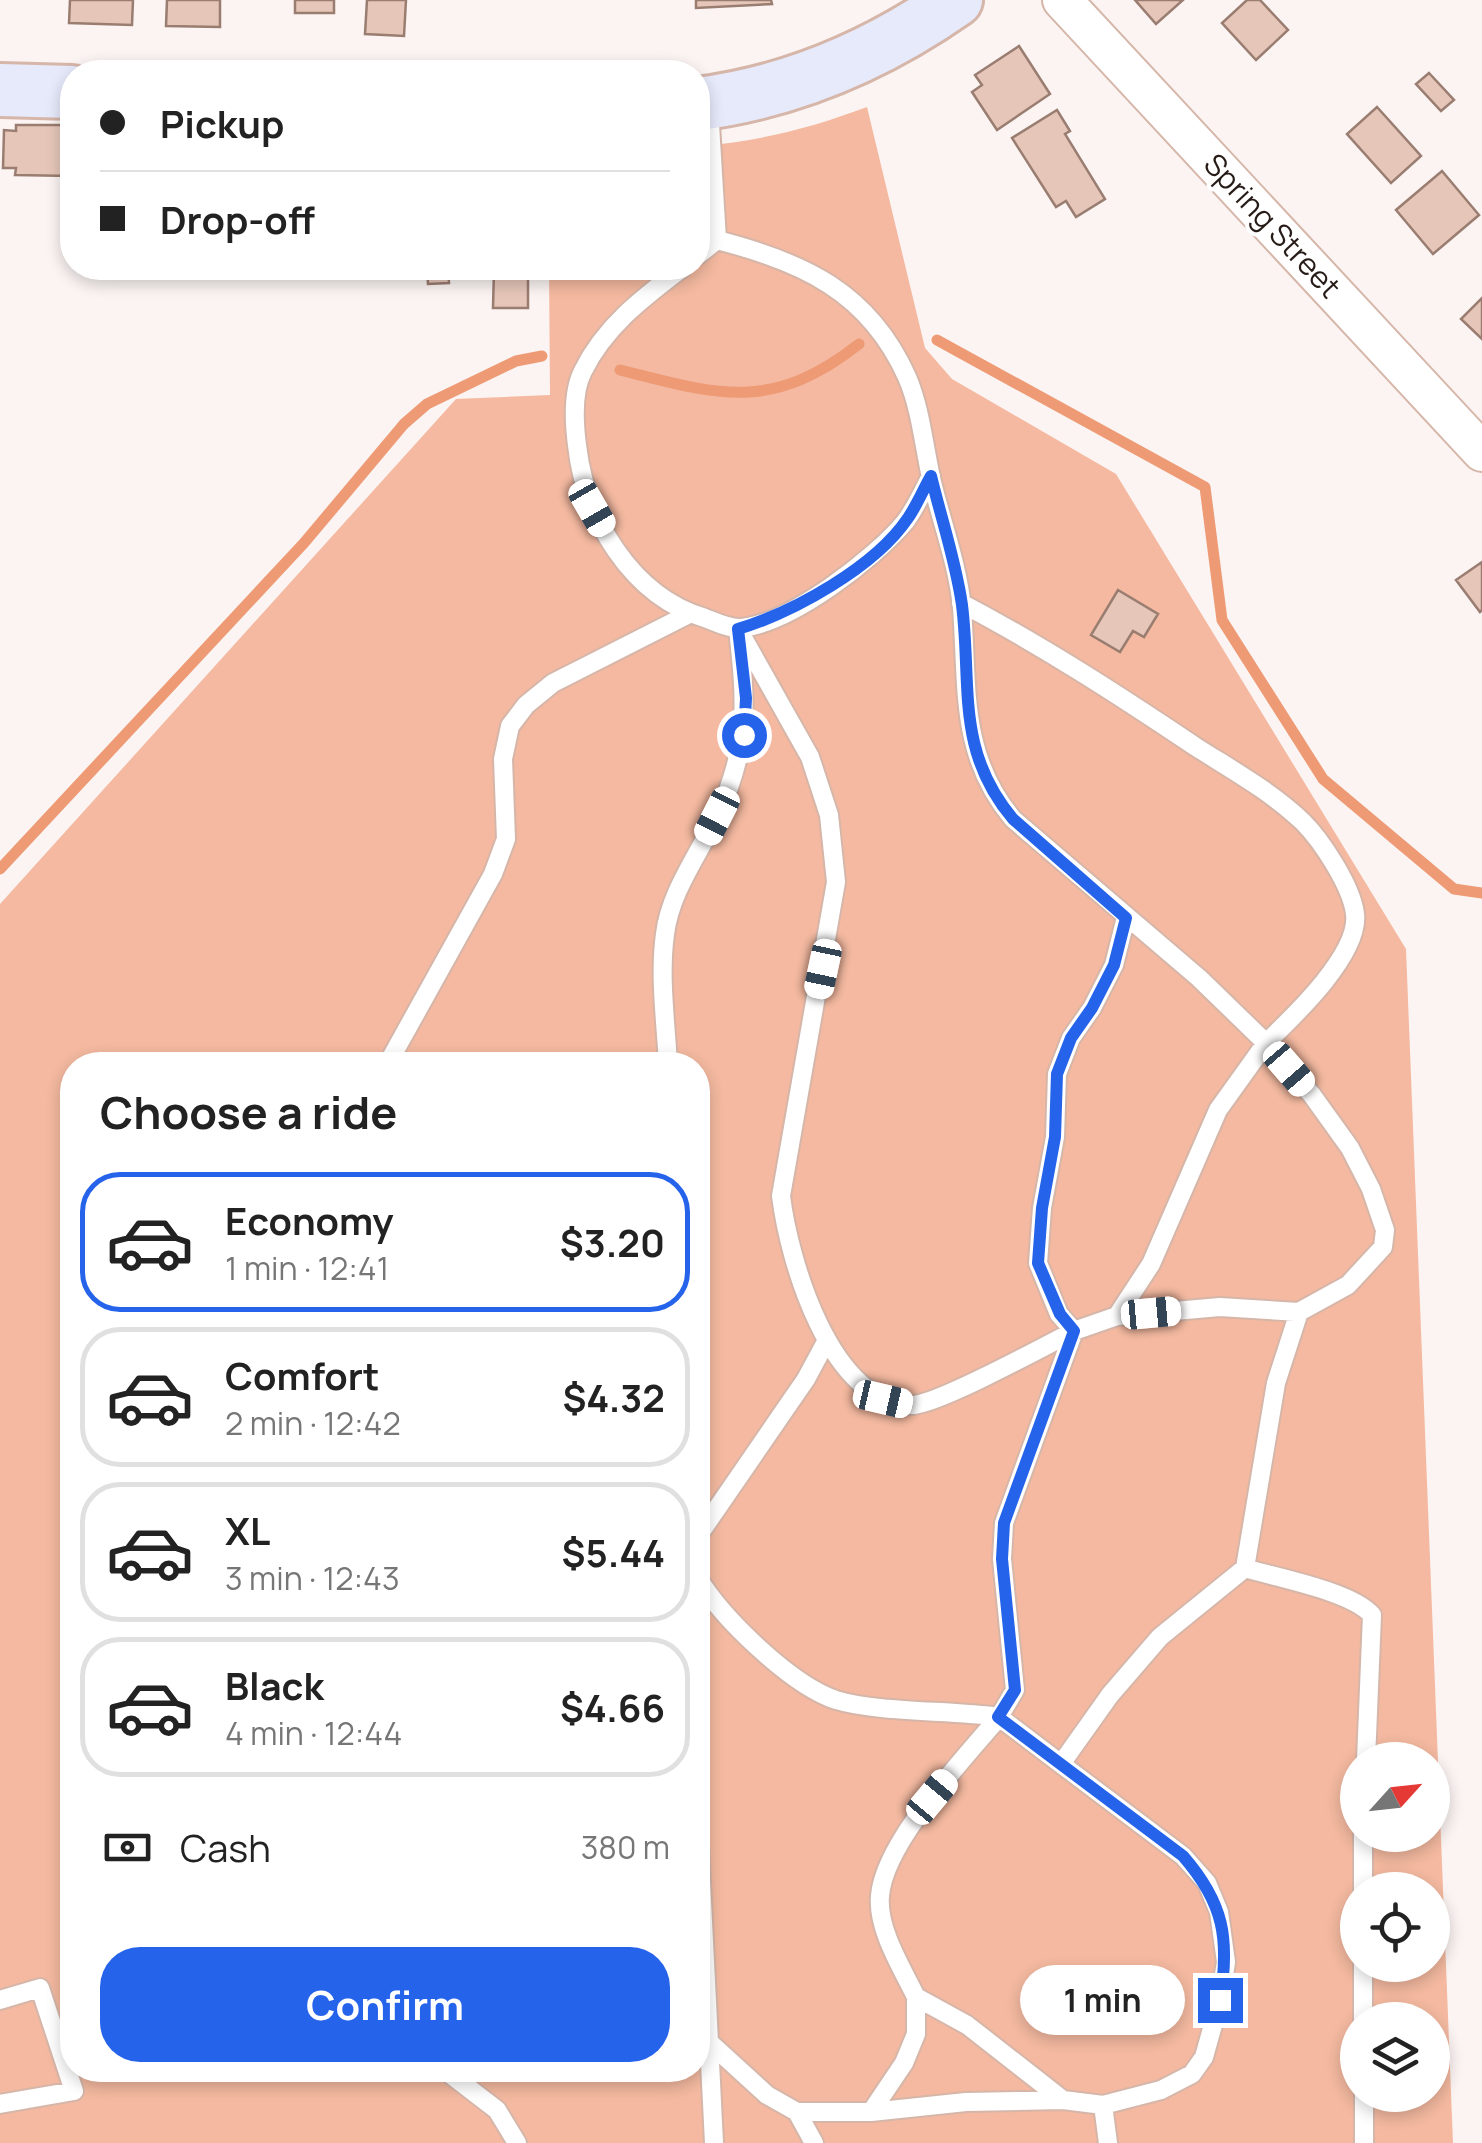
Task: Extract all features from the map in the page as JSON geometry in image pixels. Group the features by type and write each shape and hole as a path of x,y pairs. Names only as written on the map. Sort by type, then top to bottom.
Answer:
{"street":[{"path":"710,103 748,98 835,68 921,25 956,0"},
{"name":"Spring Street","path":"1062,0 1482,452"},
{"path":"0,90 60,92"}],"lane":[{"path":"710,177 716,240"},
{"path":"710,245 716,240"},
{"path":"716,240 792,262 861,308 882,332 908,380 962,603 967,707 979,767 1013,819 1199,978 1266,1043 1312,1095 1350,1148 1385,1230 1383,1247 1348,1285 1298,1312 1220,1307 1117,1316 1074,1331 914,1406 883,1399 854,1379 827,1340 796,1269 781,1196 836,882 829,815 801,740 738,629"},
{"path":"667,280 614,324 582,373 573,418 580,471 592,508 646,586 689,614 738,629 796,608 871,555 906,520 931,476"},
{"path":"962,603 1018,633 1251,783 1304,823 1345,882 1356,916 1348,946 1306,1004 1266,1043 1218,1110 1150,1264 1117,1316"},
{"path":"394,1052 493,874 506,839 504,759 510,726 526,705 552,683 689,614"},
{"path":"668,1052 665,934 673,900 735,774 744,735 746,698 738,629"},
{"path":"1074,1331 1060,1314 1038,1263 1042,1208 1055,1137 1057,1074 1071,1038 1114,965 1126,918"},
{"path":"1061,1764 1110,1695 1160,1637 1245,1568 1276,1383 1298,1312"},
{"path":"870,2112 904,2063 916,2034 916,1997 887,1933 880,1896 892,1858 932,1797 998,1717 1015,1690 1002,1559 1004,1523 1074,1331"},
{"path":"710,1519 784,1412 827,1340"},
{"path":"1245,1568 1330,1593 1365,1607 1372,1615 1367,1742"},
{"path":"710,1599 800,1680 836,1700 998,1717 1183,1856 1207,1883 1219,1912 1226,1962 1204,2056 1192,2074 1162,2090 1103,2105 1063,2100 966,2102 870,2112 797,2112 768,2096 710,2043"},
{"path":"0,2000 40,1988 60,2049"},
{"path":"916,1997 967,2026 1063,2100"},
{"path":"710,2043 714,2143"},
{"path":"0,2104 74,2092 71,2082"},
{"path":"461,2082 498,2110 517,2143"},
{"path":"1103,2105 1108,2143"},
{"path":"797,2112 814,2143"},
{"path":"1364,2112 1364,2143"}],"shaded area":[{"path":"867,107 925,348 952,379 1116,474 1406,949 1437,1742 1340,1742 1340,1852 1442,1852 1442,1872 1340,1872 1340,1982 1447,1982 1447,2002 1340,2002 1340,2112 1450,2112 1450,2067 1453,2143 0,2143 0,904 456,399 550,395 549,280 710,280 710,145 763,137"}],"building":[{"path":"70,0 133,0 132,25 69,23"},
{"path":"167,0 220,0 220,27 166,26"},
{"path":"295,0 334,0 334,13 295,13"},
{"path":"367,0 406,0 404,36 365,34"},
{"path":"696,0 771,0 772,4 696,8"},
{"path":"1135,0 1183,0 1156,24"},
{"path":"1247,0 1260,0 1288,30 1256,60 1222,23"},
{"path":"1019,46 1050,94 997,130 972,92 982,85 975,75"},
{"path":"1429,73 1454,100 1441,111 1416,84"},
{"path":"1377,107 1421,156 1391,183 1347,134"},
{"path":"1057,110 1070,131 1065,134 1105,199 1076,217 1066,201 1056,207 1012,138"},
{"path":"16,125 60,125 60,176 15,175 16,168 3,168 4,130 16,131"},
{"path":"1442,171 1479,215 1433,254 1396,210"},
{"path":"428,280 449,280 449,283 428,284"},
{"path":"494,280 528,280 528,308 493,308"},
{"path":"1482,298 1482,339 1461,319"},
{"path":"1482,562 1482,610 1480,612 1456,580"},
{"path":"1118,590 1158,614 1144,637 1133,631 1120,652 1091,635"}],"waterway":[{"path":"937,340 1205,487 1222,620 1323,779 1454,889 1482,893"},
{"path":"620,370 687,386 744,392 798,381 859,344"},
{"path":"0,869 304,543 404,424 427,404 516,361 542,356"}],"route":[{"path":"744,735 746,698 738,629 796,608 871,555 906,520 931,476 962,603 967,707 979,767 1013,819 1126,918 1114,965 1071,1038 1057,1074 1055,1137 1042,1208 1038,1263 1048,1292 1074,1331 1004,1523 1002,1559 1015,1690 998,1717 1183,1856 1207,1883 1219,1912 1226,1962 1220,2000"}]}
